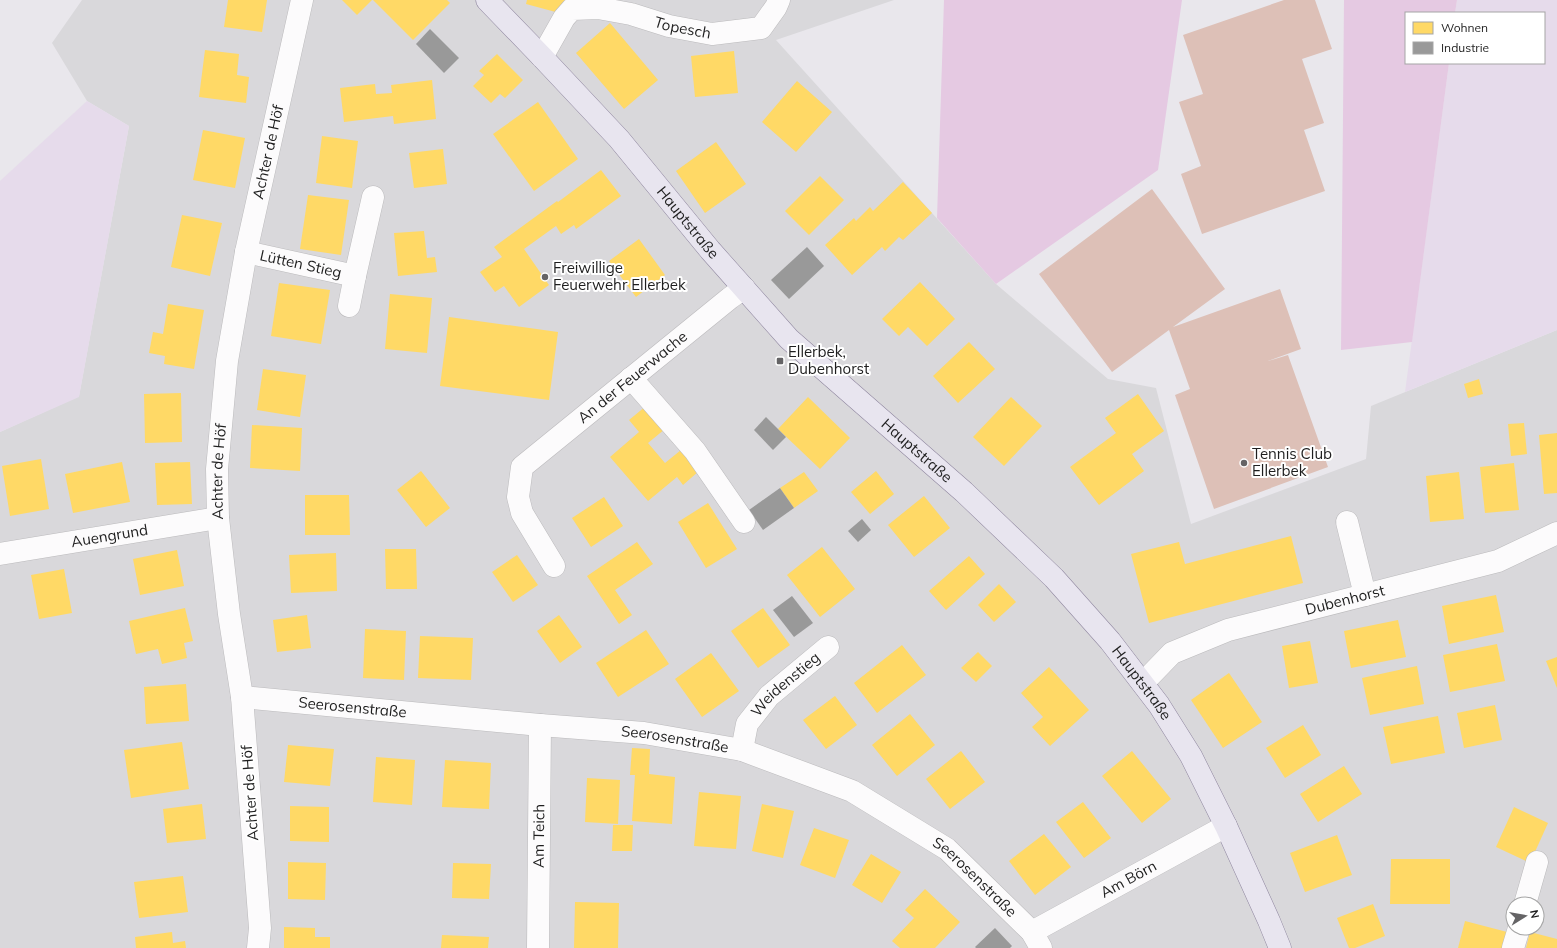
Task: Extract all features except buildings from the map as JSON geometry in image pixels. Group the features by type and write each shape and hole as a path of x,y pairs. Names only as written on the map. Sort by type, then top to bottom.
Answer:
{"main road":[{"name":"Hauptstraße","path":"487,0 619,139 710,250 789,339 964,492 1054,578 1110,641 1159,705 1191,756 1226,826 1280,948"}],"street":[{"name":"Achter de Höf","path":"258,948 260,928 242,697 229,614 218,518 218,469 227,360 246,252 302,0"},
{"name":"Topesch","path":"542,57 564,18 574,4 631,14 669,26 712,34 761,28 776,7 779,0"},
{"name":"Lütten Stieg","path":"349,306 373,197"},
{"name":"Lütten Stieg","path":"246,252 355,276"},
{"name":"An der Feuerwache","path":"554,566 522,513 518,497 522,467 744,288"},
{"path":"631,378 695,451 744,522"},
{"name":"Auengrund","path":"0,554 218,518"},
{"path":"1347,522 1365,595"},
{"name":"Dubenhorst","path":"1142,683 1172,653 1228,630 1498,561 1557,533"},
{"name":"Weidenstieg","path":"742,750 747,724 769,696 828,647"},
{"name":"Seerosenstraße","path":"242,697 540,725 644,733 742,750 852,791 947,849 1036,940"},
{"name":"Am Teich","path":"538,948 540,725"},
{"name":"Am Börn","path":"1036,940 1226,826"},
{"path":"1527,896 1537,862"},
{"path":"1513,948 1517,936"}],"shaded area":[{"path":"82,0 894,0 776,40 996,284 1108,379 1156,388 1191,524 1366,459 1371,406 1557,330 1557,948 0,948 0,432 79,396 129,126 87,101 52,43"},
{"path":"944,0 1182,0 1158,170 996,284 937,218"},
{"path":"1284,0 1315,0 1332,49 1302,59 1324,123 1304,130 1325,191 1202,234 1181,174 1201,166 1179,102 1203,94 1183,35"},
{"path":"1344,0 1457,0 1455,12 1405,12 1405,64 1449,64 1412,342 1341,350"},
{"path":"1457,0 1557,0 1557,330 1405,392 1449,64 1545,64 1545,12 1455,12"},
{"path":"87,101 129,126 79,397 0,432 0,181"},
{"path":"1152,189 1225,289 1173,327 1280,289 1301,349 1268,361 1288,355 1328,467 1214,509 1175,395 1190,389 1169,330 1112,372 1039,274"}],"place":[{"name":"Freiwillige Feuerwehr Ellerbek","path":"545,277"},
{"name":"Ellerbek, Dubenhorst","path":"780,361"},
{"name":"Tennis Club Ellerbek","path":"1244,463"}]}
